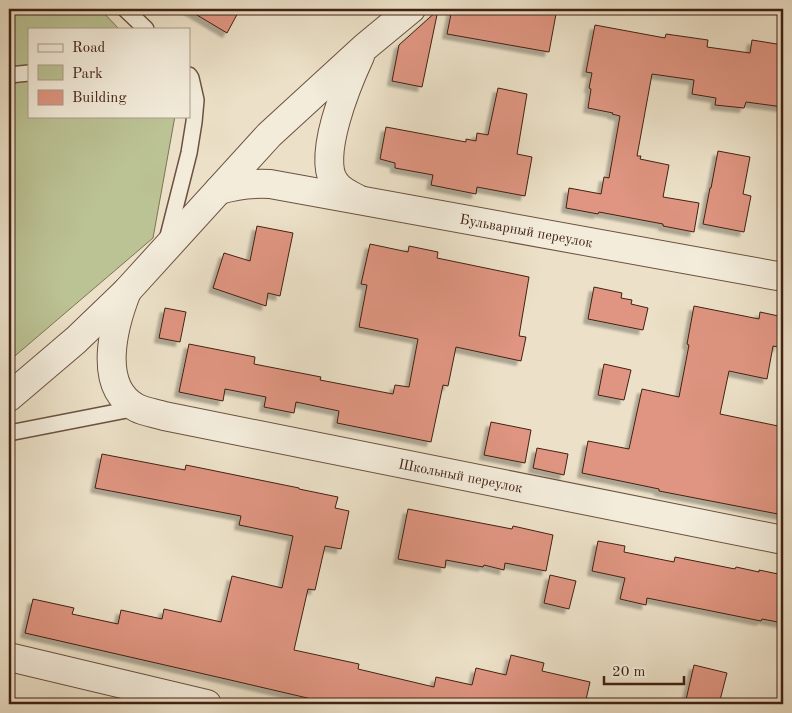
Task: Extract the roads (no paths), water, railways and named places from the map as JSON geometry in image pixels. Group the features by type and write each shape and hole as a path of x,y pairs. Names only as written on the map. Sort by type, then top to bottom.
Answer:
{"street":[{"path":"9,396 76,340 127,291 269,136 365,47 410,9"},
{"path":"360,199 345,192 335,184 329,173 328,159 335,124 347,87 365,47"},
{"name":"Бульварный переулок","path":"219,190 246,184 270,184 783,277"},
{"path":"127,291 117,320 112,350 112,364 115,381 120,392 137,408"},
{"name":"Школьный переулок","path":"137,408 173,418 783,540"},
{"path":"9,658 208,704"}],"lane":[{"path":"125,9 145,28"},
{"path":"9,75 28,73"},
{"path":"164,251 194,122 196,100 190,76"},
{"path":"9,433 137,408"}]}
